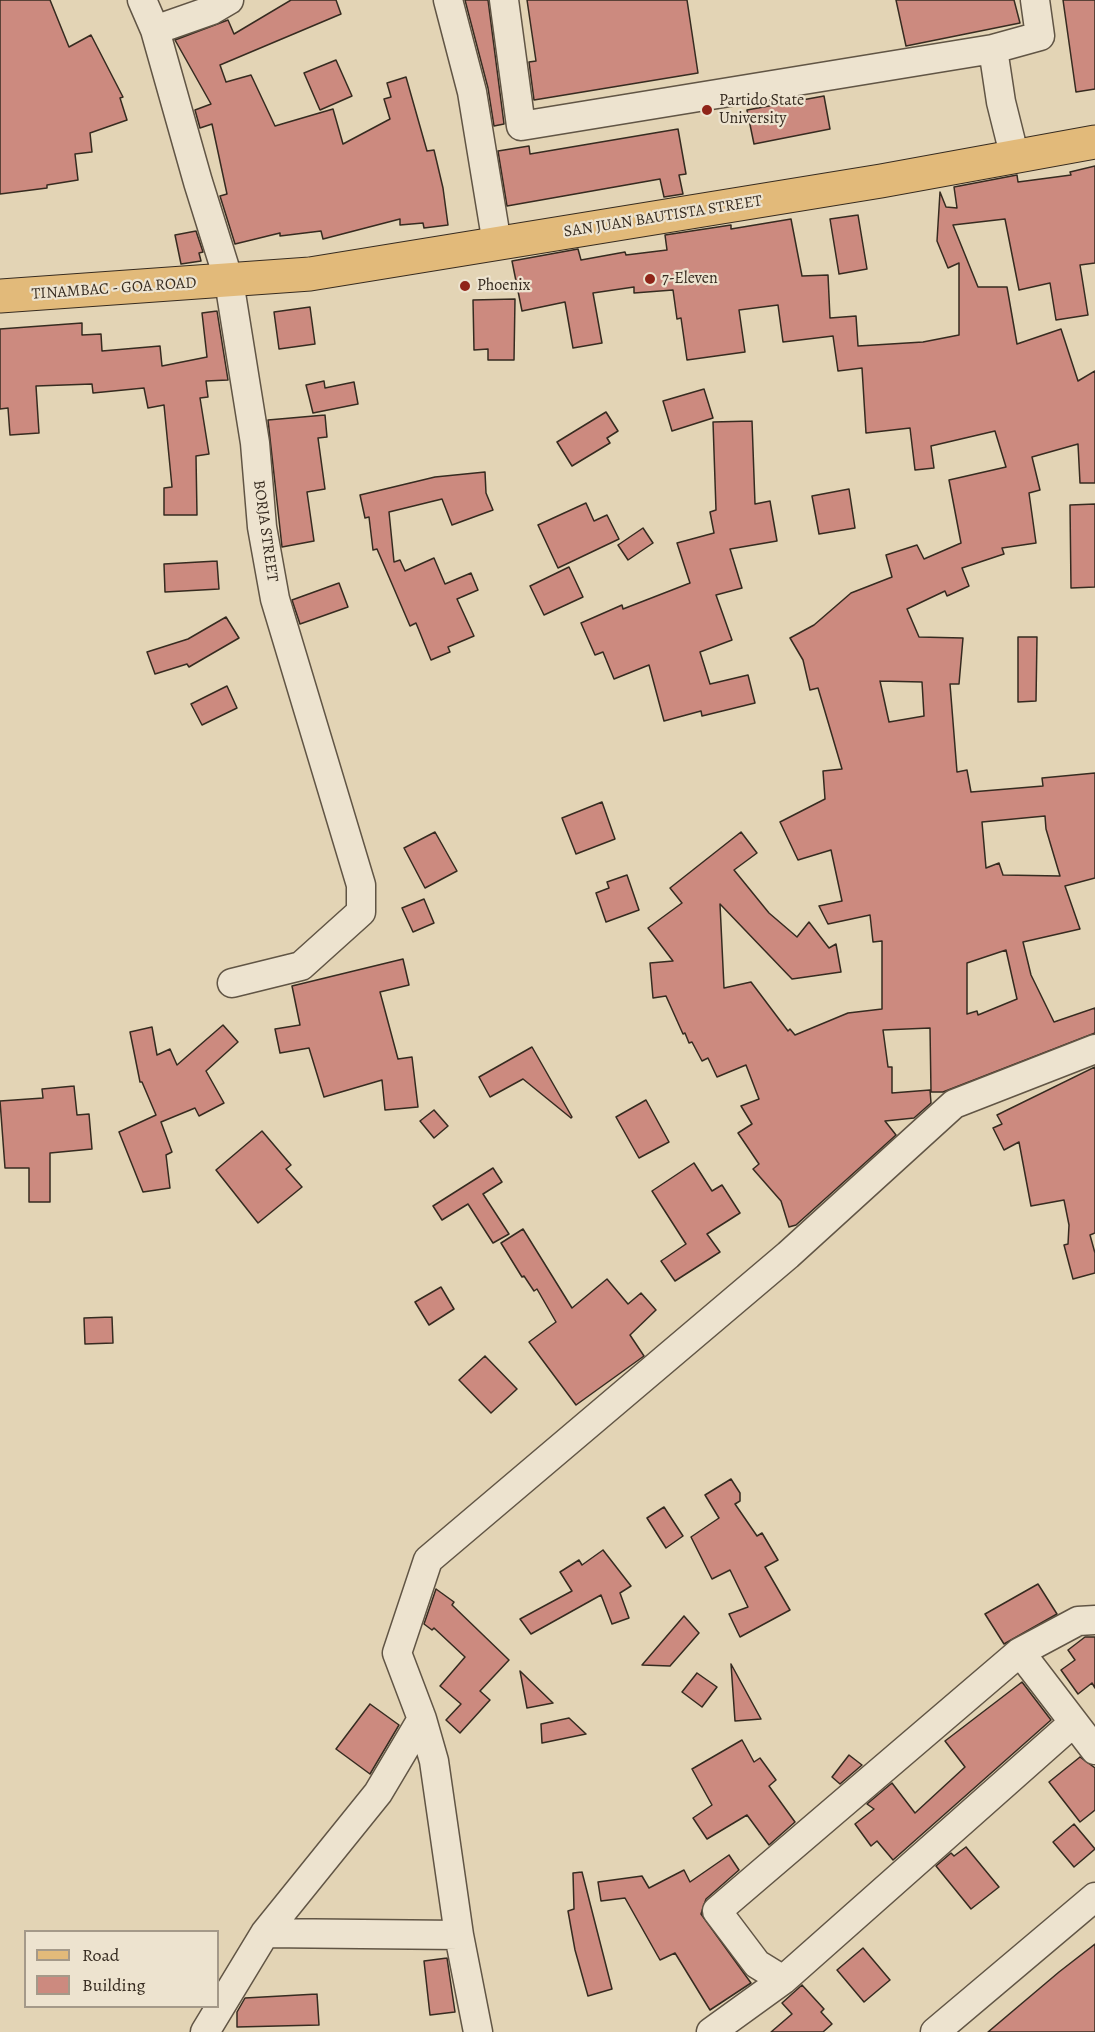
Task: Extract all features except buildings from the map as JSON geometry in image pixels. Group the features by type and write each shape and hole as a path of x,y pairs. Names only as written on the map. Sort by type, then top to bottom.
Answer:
{"main road":[{"name":"SAN JUAN BAUTISTA STREET","path":"229,281 310,274 1015,158 1095,142"},
{"name":"TINAMBAC - GOA ROAD","path":"0,296 229,281"}],"street":[{"name":"BORJA STREET","path":"142,0 155,30 198,183 229,281 255,443 262,527 275,599 360,885 361,912 301,966 232,983"},
{"path":"155,30 212,10 229,0"},
{"path":"448,0 472,92 497,243"},
{"path":"504,0 521,126 993,49 1040,36 1035,0"},
{"path":"993,49 1001,102 1015,158"},
{"path":"478,2032 459,1935 434,1761 422,1719 397,1653 428,1560 788,1255 954,1104 1095,1049"},
{"path":"783,1980 757,1964 717,1911 1020,1652 1078,1621 1095,1620"},
{"path":"1020,1652 1095,1750"},
{"path":"205,2032 265,1934 378,1793 422,1719"},
{"path":"711,2032 783,1980 1073,1723"},
{"path":"935,2032 1095,1898"},
{"path":"265,1934 459,1935"}],"place":[{"name":"Partido State University","path":"707,110"},
{"name":"7-Eleven","path":"650,279"},
{"name":"Phoenix","path":"465,286"}]}
